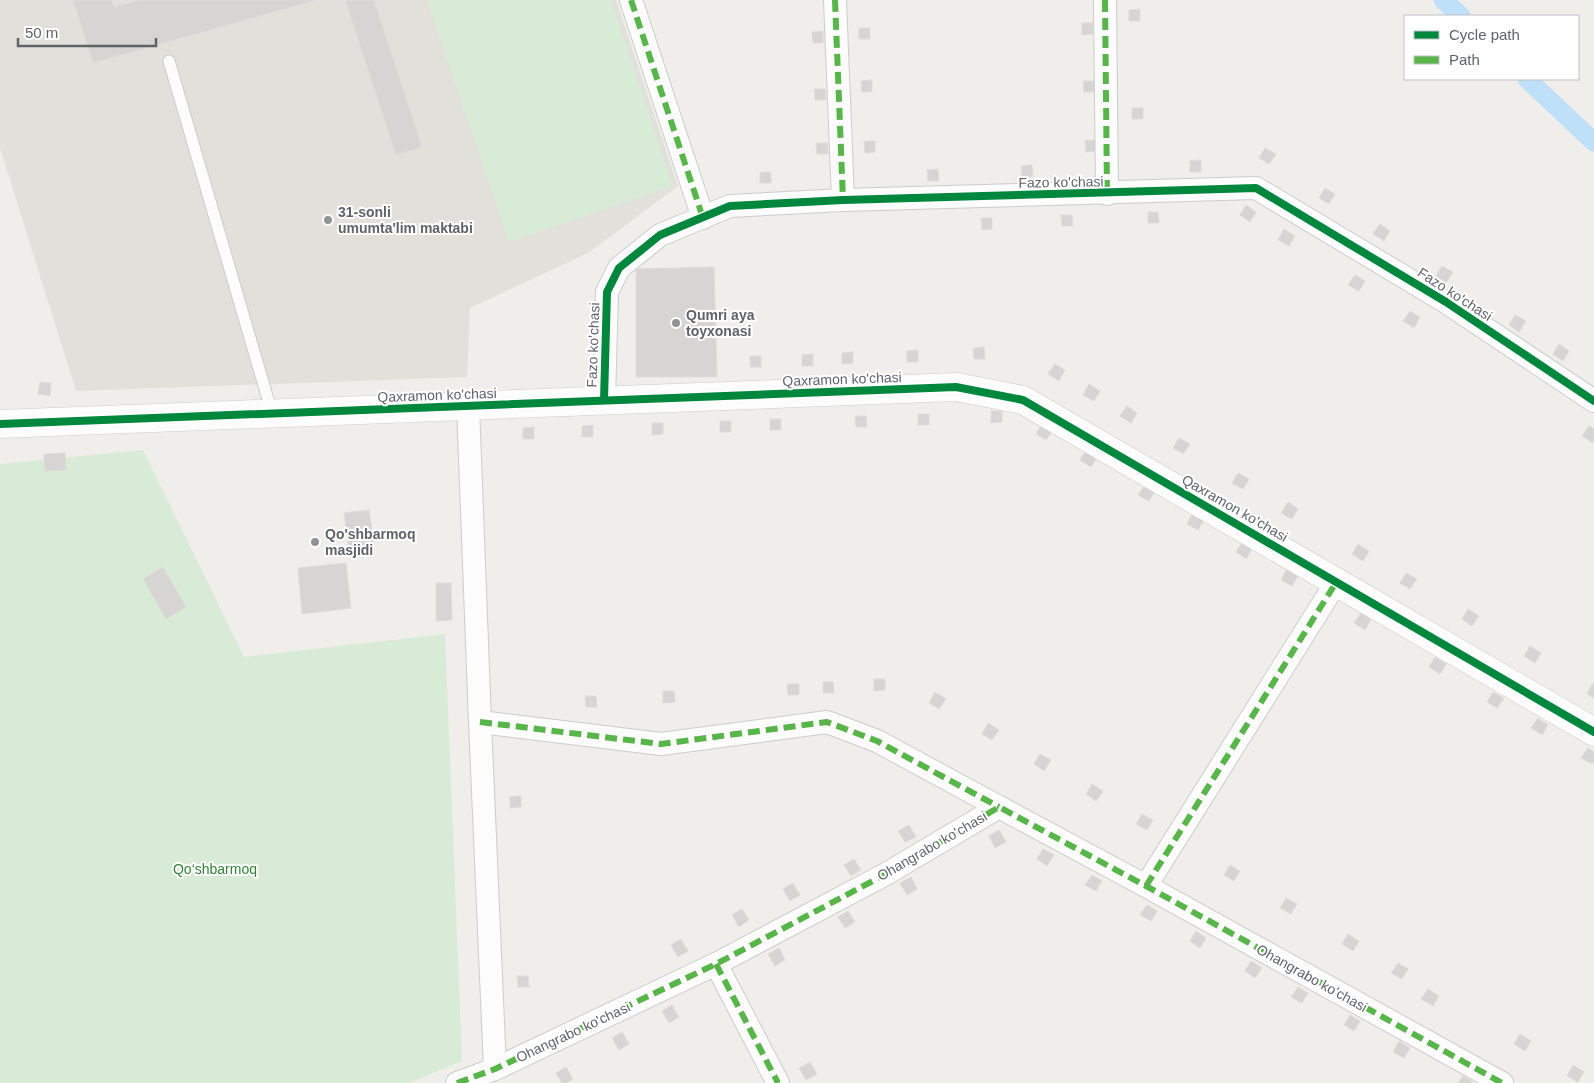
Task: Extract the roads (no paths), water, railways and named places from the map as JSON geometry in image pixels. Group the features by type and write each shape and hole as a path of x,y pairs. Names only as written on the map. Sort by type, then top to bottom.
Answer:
{"street":[{"path":"631,0 703,218"},
{"path":"835,0 843,200"},
{"path":"1105,0 1107,194"},
{"name":"Fazo ko'chasi","path":"604,400 606,292 619,268 660,235 730,206 843,200 1107,194 1256,188 1446,302 1594,401"},
{"name":"Qaxramon ko'chasi","path":"0,424 956,387 1023,400 1594,732"},
{"path":"468,406 496,1069"},
{"path":"1146,886 1337,581"},
{"path":"480,722 662,744 828,722 877,740 999,806"},
{"name":"Ohangrabo ko'chasi","path":"456,1083 496,1069 716,964 886,874 999,806 1502,1083"},
{"path":"716,964 778,1083"}],"lane":[{"path":"169,61 272,413"}],"waterway":[{"path":"1443,0 1460,15"},
{"path":"1528,80 1594,142"}],"place":[{"name":"31-sonli umumta'lim maktabi","path":"328,220"},
{"name":"Qumri aya toyxonasi","path":"676,323"},
{"name":"Qo'shbarmoq masjidi","path":"315,542"}],"park label":[{"name":"Qo‘shbarmoq","path":"215,869"}]}
